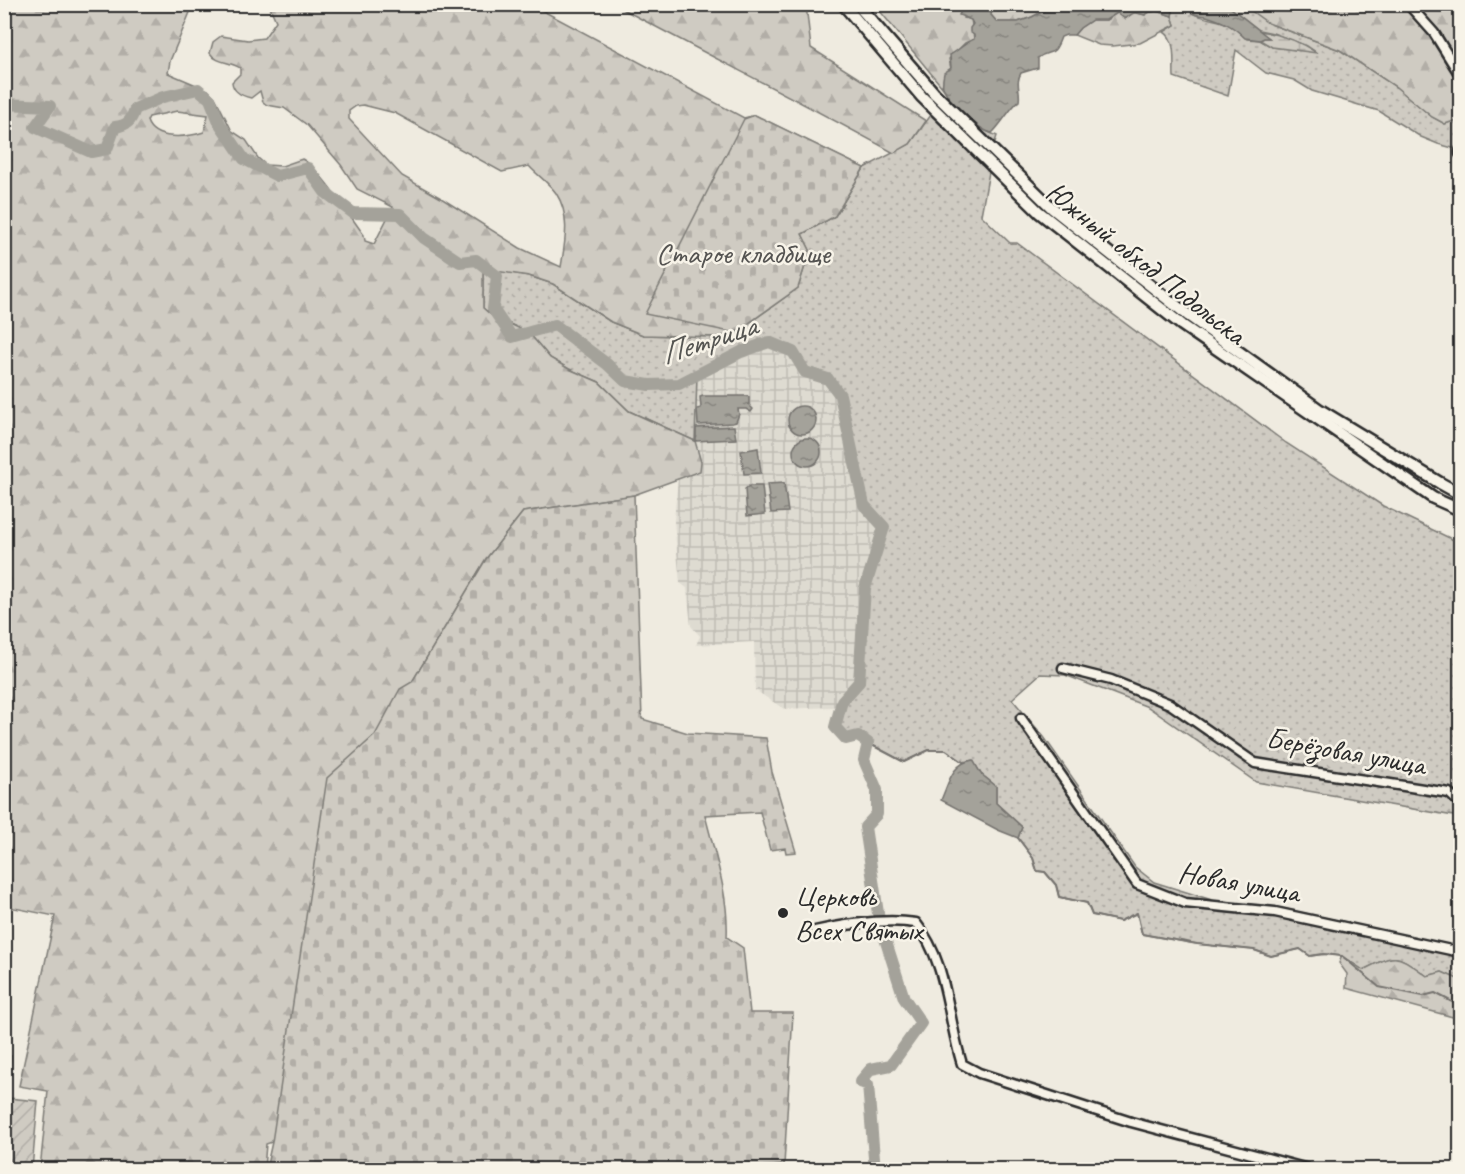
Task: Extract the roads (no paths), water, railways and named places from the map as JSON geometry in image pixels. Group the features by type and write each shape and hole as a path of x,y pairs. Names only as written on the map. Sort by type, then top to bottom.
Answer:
{"main road":[{"name":"Южный обход Подольска","path":"843,4 922,97 1039,212 1182,325 1433,498 1461,510"},
{"name":"Южный обход Подольска","path":"857,4 934,93 1052,208 1189,316 1320,410 1461,494"}],"street":[{"path":"1408,4 1434,33 1461,75"},
{"name":"Берёзовая улица","path":"1063,668 1111,680 1170,704 1255,763 1449,793 1461,802"},
{"name":"Новая улица","path":"1021,718 1137,884 1185,903 1275,912 1461,952"},
{"path":"815,931 898,920 916,923 926,936 946,991 957,1050 962,1064 980,1073 1131,1122 1312,1170"}],"water":[{"path":"965,4 993,5 991,15 997,22 1018,22 1055,5 1174,5 1172,16 1155,11 1145,15 1132,14 1125,19 1117,13 1106,20 1092,20 1074,35 1061,37 1054,51 1038,58 1038,68 1021,73 1018,80 1019,101 992,133 980,127 965,114 943,87 944,73 951,68 950,55 974,39 974,35 970,32 973,24 971,20 959,15"},
{"path":"1192,5 1227,5 1269,38 1260,40 1245,38 1223,22 1192,13"},
{"path":"747,396 749,405 753,409 751,412 738,409 736,422 698,425 697,409 701,408 700,397"},
{"path":"802,406 812,410 816,420 812,430 802,434 792,430 788,420 792,410"},
{"path":"734,426 736,439 696,441 696,428"},
{"path":"807,438 817,442 821,452 817,462 807,466 797,462 793,452 797,442"},
{"path":"758,448 761,473 744,474 741,451"},
{"path":"784,483 788,512 771,513 767,484"},
{"path":"749,486 762,486 765,514 747,516 745,489"},
{"path":"973,760 981,774 996,786 996,803 1022,827 1018,838 941,800 956,769"}],"waterway":[{"name":"Петрица","path":"4,104 50,106 35,127 91,152 107,149 115,127 128,122 135,109 163,97 198,89 210,99 220,124 244,159 277,176 308,168 325,192 353,213 400,214 424,238 460,262 476,260 497,276 493,309 512,337 555,325 607,364 625,381 649,385 679,384 741,352 769,342 793,352 805,372 828,379 840,395 864,505 884,527 865,588 859,682 842,701 835,727 846,739 858,736 868,743 864,760 877,790 877,814 865,827 879,920 904,998 921,1023 891,1065 871,1069 860,1082 868,1085 875,1170"},
{"path":"868,743 904,762 929,750 946,750 963,762"},
{"path":"1018,838 1033,858 1037,871 1045,872 1056,885 1059,897 1087,903 1092,915 1120,921 1137,913 1142,934 1197,944 1254,950 1271,956 1300,949 1310,956 1323,954 1342,956 1379,987 1423,996 1435,993 1460,1006"}],"place":[{"name":"Церковь Всех Святых","path":"783,913"}],"park label":[{"name":"Старое кладбище","path":"743,253"}]}
